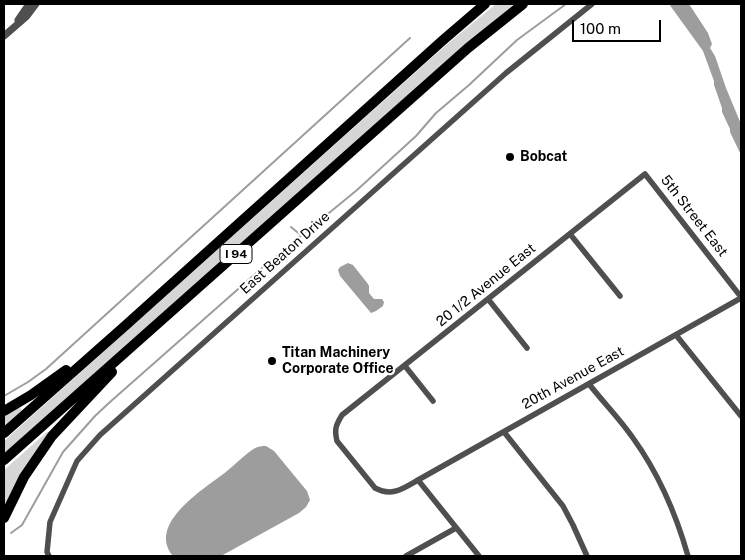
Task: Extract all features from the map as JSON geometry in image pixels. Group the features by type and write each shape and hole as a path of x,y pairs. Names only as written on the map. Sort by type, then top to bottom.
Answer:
{"highway":[{"name":"I 94","path":"4,433 442,40 485,4"},
{"name":"I 94","path":"4,460 468,48 523,4"},
{"path":"4,411 59,376 126,325"},
{"path":"4,518 24,477 52,436 154,326"}],"street":[{"path":"14,27 29,4"},
{"path":"4,36 27,16 36,4"},
{"name":"East Beaton Drive","path":"49,556 47,552 50,522 77,461 94,442 506,73 592,4"},
{"name":"20 1/2 Avenue East","path":"342,415 645,174"},
{"name":"5th Street East","path":"645,174 741,297"},
{"path":"570,234 620,296"},
{"name":"20th Avenue East","path":"342,415 337,423 335,433 337,441 375,488 382,492 390,493 400,490 504,432 741,297"},
{"path":"488,299 527,348"},
{"path":"676,335 741,416"},
{"path":"405,366 433,402"},
{"path":"589,384 632,436 646,457 672,507 688,556"},
{"path":"504,432 563,506 587,556"},
{"path":"418,480 479,556"},
{"path":"406,556 456,528"}],"shaded area":[{"path":"496,4 514,4 453,55 4,456 4,441 445,46"},
{"path":"669,4 689,4 708,33 712,44 710,48 715,56 741,124 741,155 722,112 714,81 703,51"},
{"path":"348,263 353,265 368,284 369,293 374,299 382,299 384,302 383,306 376,311 371,313 340,276 338,270"},
{"path":"19,407 22,410 4,427 4,416"},
{"path":"47,432 50,434 4,508 4,470"},
{"path":"266,446 274,451 307,491 310,500 306,507 299,513 221,556 173,556 167,544 167,531 173,519 182,508 255,448"}],"waterway":[{"path":"11,533 22,525 63,452 95,416 262,268 357,190 416,136 436,113 517,40 566,4"},
{"path":"4,396 46,369 410,38"},
{"path":"291,227 302,236"}],"place":[{"name":"Bobcat","path":"510,157"},
{"name":"Titan Machinery Corporate Office","path":"272,361"}]}
